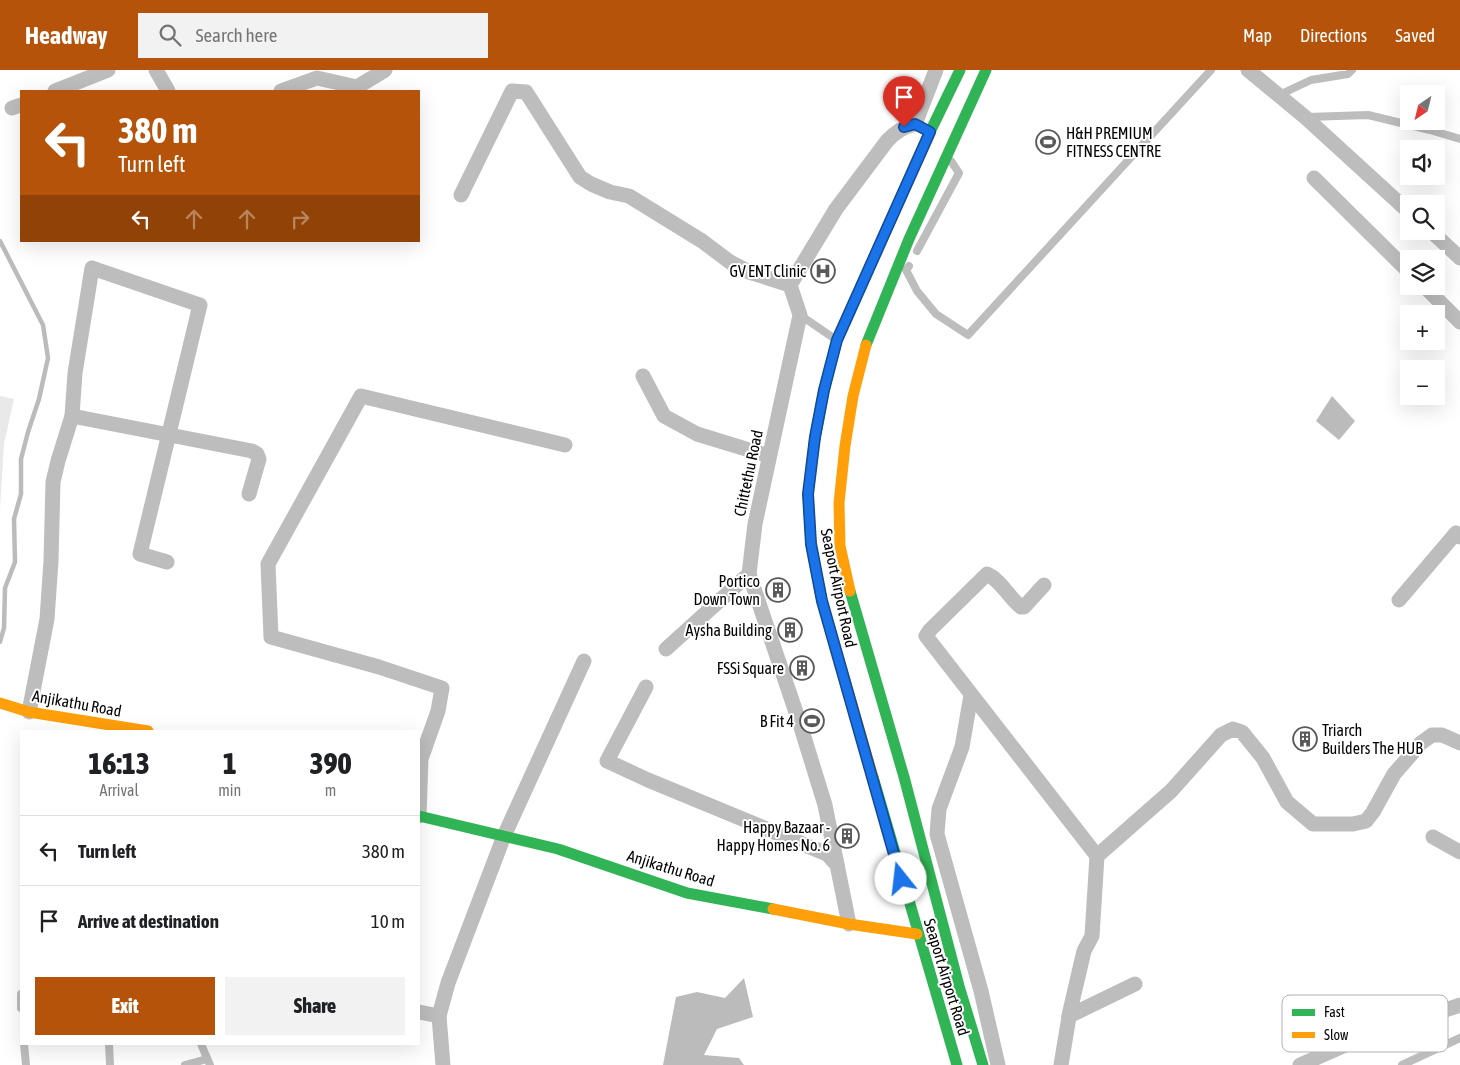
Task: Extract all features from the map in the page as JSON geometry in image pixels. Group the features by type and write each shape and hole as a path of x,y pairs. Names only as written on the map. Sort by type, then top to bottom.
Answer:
{"main road":[{"name":"Seaport Airport Road","path":"957,1065 836,656 822,601 811,544 808,494 815,437 824,390 837,340 941,138 960,70"},
{"path":"941,138 986,70"},
{"path":"915,124 941,138 947,155 910,239 866,348 853,396 845,446 839,503 840,546 853,606 904,777 983,1065"},
{"name":"Anjikathu Road","path":"0,703 29,712 142,730"},
{"name":"Anjikathu Road","path":"420,816 558,849 687,893 848,924 917,934"}],"street":[{"path":"58,90 108,70"},
{"path":"156,70 167,90"},
{"path":"284,90 317,80 357,87 385,70"},
{"path":"800,314 790,284 836,209 887,141 894,133 904,127 915,124 936,70"},
{"path":"1248,70 1305,117 1400,204"},
{"path":"461,195 512,91 526,92 580,177 610,192 629,196 702,241 730,262 749,272 790,284"},
{"path":"1314,178 1400,263"},
{"path":"1440,240 1460,258"},
{"path":"29,712 47,619 51,562 53,482 72,416 75,373 92,268 200,304 140,554 167,562"},
{"path":"1433,295 1460,322"},
{"name":"Chittethu Road","path":"800,314 755,524 749,574 800,724 822,796 848,924"},
{"path":"643,376 664,416 698,434 769,456"},
{"path":"420,788 421,759 438,712 442,688 379,667 271,636 268,564 361,396 565,445"},
{"path":"72,416 252,451 259,459 249,494"},
{"path":"1399,600 1456,534 1460,537"},
{"path":"666,648 749,574"},
{"path":"1044,585 1024,607 1021,607 994,579 986,574 926,634 928,640 1098,856 1092,936 1084,951 1069,1016 1061,1065"},
{"path":"443,1065 439,1016 448,983 504,836 584,661"},
{"path":"646,687 607,761 826,854 837,865"},
{"path":"971,695 962,746 939,810 937,834 981,991 998,1065"},
{"path":"1098,856 1170,791 1221,735 1233,729 1242,732 1263,758 1287,802 1313,824 1353,824 1366,821 1394,774 1421,743 1432,735 1442,735 1460,743"},
{"path":"1433,837 1460,852"},
{"path":"1069,1016 1135,984"},
{"path":"1448,1010 1460,1006"},
{"path":"420,1012 439,1016"},
{"path":"1300,1065 1330,1052"}],"lane":[{"path":"947,155 959,173 906,270 917,291 936,314 968,334 1211,70"},
{"path":"1279,95 1311,80 1348,74 1352,70"},
{"path":"1305,117 1368,115 1460,139"},
{"path":"800,314 837,340"},
{"path":"1448,1044 1460,1038"},
{"path":"24,1045 26,1065"},
{"path":"109,1045 110,1065"},
{"path":"186,1065 209,1062 201,1045"},
{"path":"1402,1065 1411,1063 1433,1052"}],"shaded area":[{"path":"0,396 14,399 4,444 0,509"},
{"path":"1332,396 1355,421 1339,440 1316,421"},
{"path":"744,978 753,1017 717,1029 704,1055 739,1058 744,1065 663,1065 676,997 697,992 725,998"}],"waterway":[{"path":"0,241 43,325 48,358 39,399 21,459 21,494 14,519 15,562 5,588 4,628 0,642"}],"traffic: fast":[{"path":"814,444 824,390 837,340 930,132 960,70"},
{"path":"866,345 909,239 986,70"},
{"path":"850,591 904,777 959,986 983,1065"},
{"path":"873,777 957,1065"},
{"path":"420,816 558,849 687,893 773,909"}],"traffic: slow":[{"path":"850,591 840,546 839,503 853,396 866,345"},
{"path":"814,444 808,494 811,544 822,601 873,777"},
{"path":"0,703 29,712 142,730"},
{"path":"773,909 849,924 917,934"}],"place":[{"name":"H&H PREMIUM FITNESS CENTRE","path":"1048,142"},
{"name":"GV ENT Clinic","path":"823,271"},
{"name":"Portico Down Town","path":"778,590"},
{"name":"Aysha Building","path":"790,630"},
{"name":"FSSi Square","path":"802,668"},
{"name":"B Fit 4","path":"812,721"},
{"name":"Triarch Builders The HUB","path":"1305,739"},
{"name":"Happy Bazaar - Happy Homes No. 6","path":"847,836"}],"route":[{"path":"901,879 836,656 822,601 811,544 808,494 815,437 824,390 837,340 866,271 930,132 915,124 904,127"}]}
